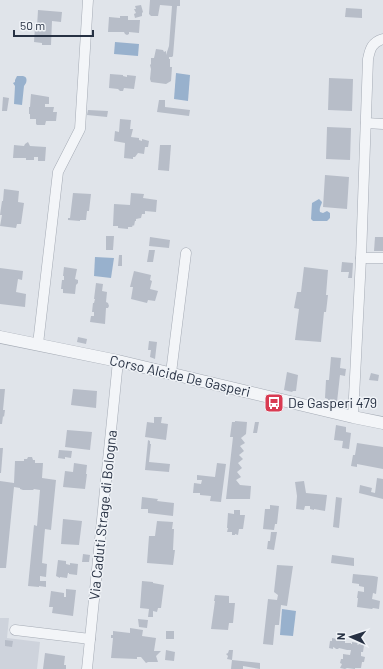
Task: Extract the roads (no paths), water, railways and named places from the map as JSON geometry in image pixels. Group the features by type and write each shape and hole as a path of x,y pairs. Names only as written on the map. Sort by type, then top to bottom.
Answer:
{"street":[{"path":"38,344 58,172 80,129 88,0"},
{"path":"353,417 361,258 368,59 370,50 374,43 383,39"},
{"path":"366,123 383,124"},
{"path":"171,373 186,253"},
{"path":"361,258 383,258"},
{"name":"Corso Alcide De Gasperi","path":"0,337 118,361 383,423"},
{"name":"Via Caduti Strage di Bologna","path":"87,669 118,361"},
{"path":"15,630 90,638"}],"water":[{"path":"115,42 139,44 138,56 114,54"},
{"path":"176,73 190,75 188,101 174,99"},
{"path":"17,76 24,76 27,80 24,86 22,105 14,104 15,86 13,83 15,82"},
{"path":"319,199 322,202 320,212 323,213 327,211 330,213 330,218 327,221 313,221 311,219 312,203"},
{"path":"95,257 114,258 111,278 94,276"},
{"path":"282,609 296,611 293,636 280,635"}],"place":[{"name":"De Gasperi 479","path":"274,403"}]}
